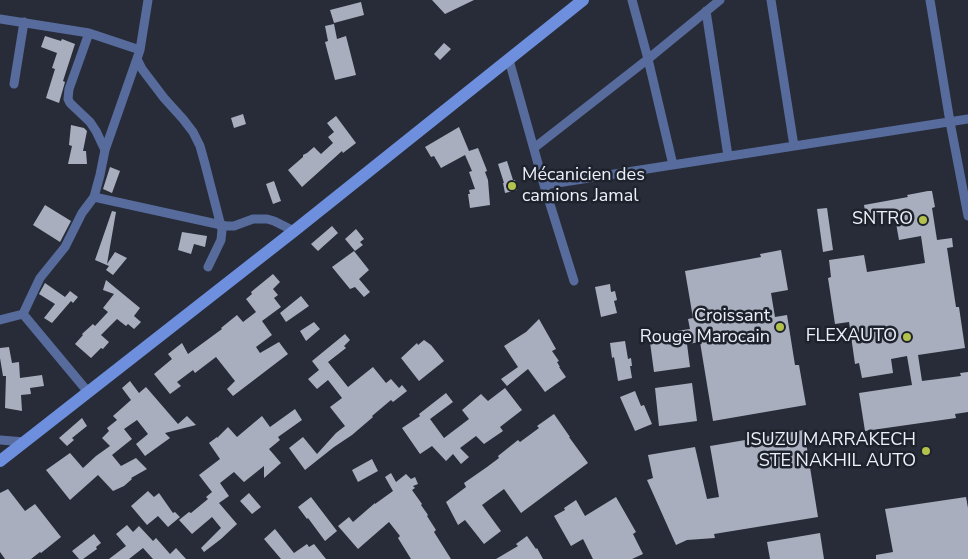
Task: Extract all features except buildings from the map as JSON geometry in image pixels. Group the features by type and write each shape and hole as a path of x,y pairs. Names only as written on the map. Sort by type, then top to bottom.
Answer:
{"street":[{"path":"24,314 40,278 65,247 82,213 94,197 105,150 140,50 148,0"},
{"path":"0,461 294,231 583,0"},
{"path":"632,0 648,59 672,165"},
{"path":"534,148 720,0"},
{"path":"771,0 794,146"},
{"path":"930,0 968,216"},
{"path":"706,11 728,156"},
{"path":"0,19 89,33 140,50"},
{"path":"14,84 24,22"},
{"path":"89,33 69,89 68,99 90,122 105,150"},
{"path":"137,59 142,69 164,98 184,119 200,146 222,230 221,240 208,267"},
{"path":"509,60 544,185 574,281"},
{"path":"544,185 968,120"},
{"path":"94,197 221,225 234,226 246,221 260,219 274,221 294,231"},
{"path":"24,314 88,392"},
{"path":"0,320 24,314"},
{"path":"0,440 25,442"}],"place":[{"name":"Mécanicien des camions Jamal","path":"512,186"},
{"name":"SNTRO","path":"923,220"},
{"name":"Croissant Rouge Marocain","path":"780,327"},
{"name":"FLEXAUTO","path":"907,337"},
{"name":"ISUZU MARRAKECH STE NAKHIL AUTO","path":"926,451"}]}
